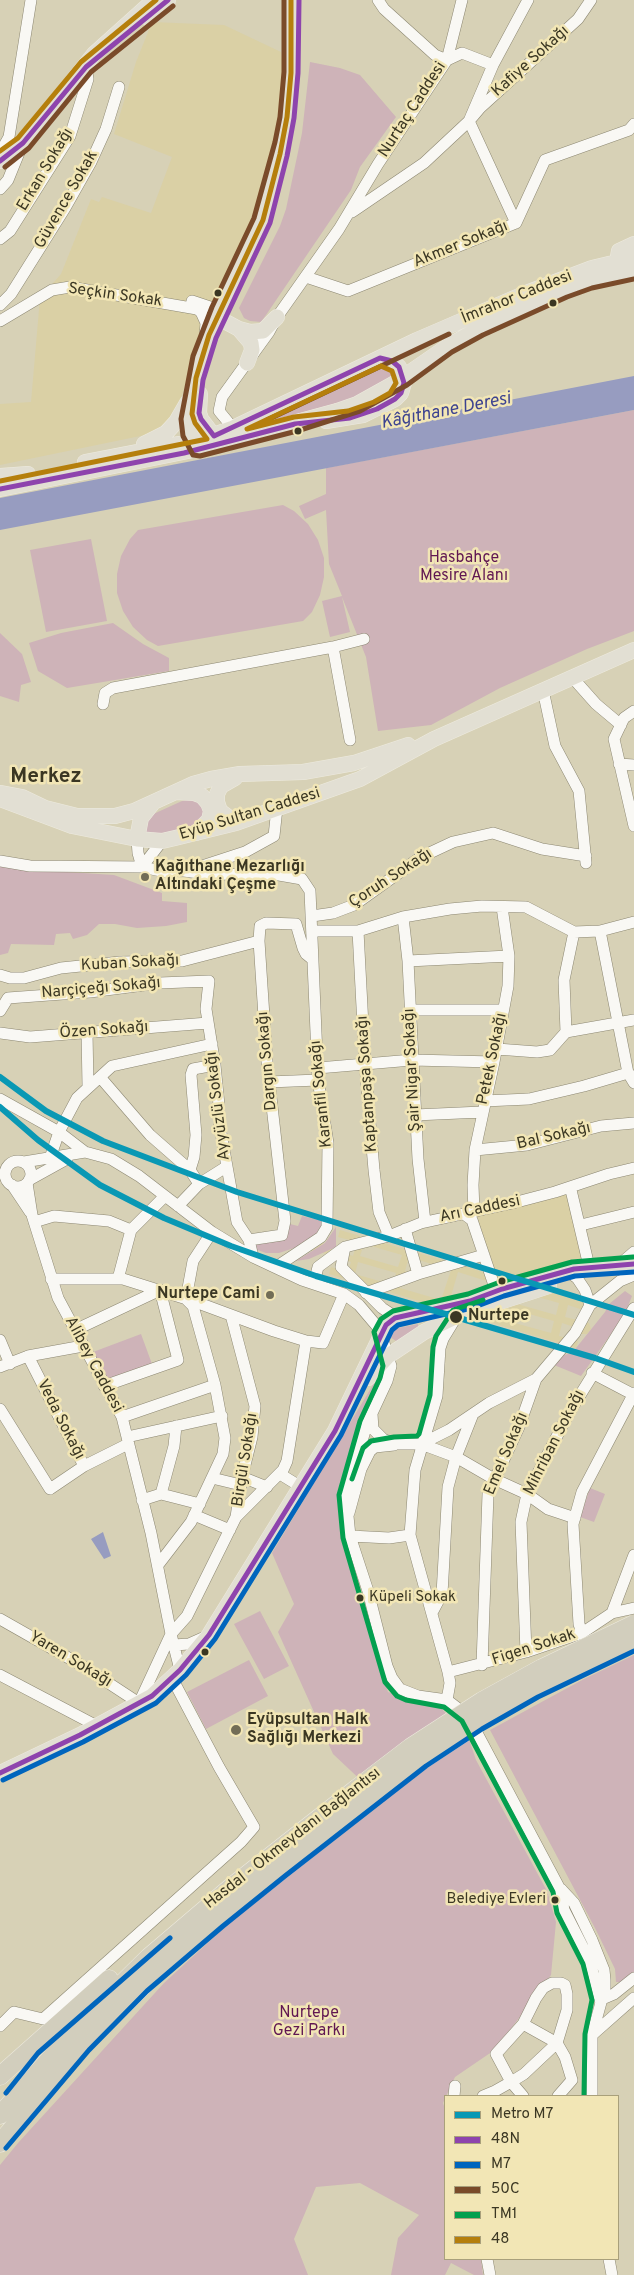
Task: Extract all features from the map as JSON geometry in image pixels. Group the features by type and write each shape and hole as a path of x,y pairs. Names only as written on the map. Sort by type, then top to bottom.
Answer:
{"highway":[{"name":"Hasdal - Okmeydanı Bağlantısı","path":"0,2143 83,2045 155,1974 361,1796 411,1747 482,1701 542,1668 634,1624"},
{"name":"Hasdal - Okmeydanı Bağlantısı","path":"0,2115 54,2052 102,2001 148,1957 200,1913 361,1796 422,1760 489,1716 563,1675 634,1643"},
{"path":"0,2076 143,1949 177,1925 200,1913"},
{"path":"0,2088 33,2048"}],"main road":[{"path":"0,161 23,143 86,67 94,54 154,0"},
{"path":"86,67 168,0"},
{"path":"214,436 201,419 199,407 208,362 221,316 261,221 288,118 292,0"},
{"path":"123,454 166,433 181,415 192,390 204,346 270,223 287,156 294,118 298,73 299,0"},
{"path":"625,269 619,251 634,244"},
{"name":"İmrahor Caddesi","path":"404,378 480,328 564,290 625,269 634,258"},
{"name":"İmrahor Caddesi","path":"195,445 417,340 533,290 592,268 625,269"},
{"path":"221,316 239,329 251,343 251,355 247,363"},
{"path":"239,329 250,332 263,331 276,317"},
{"path":"417,340 411,346 410,356 415,362 423,365"},
{"path":"0,489 295,424 350,418 363,414 395,399 401,393 404,378 397,363 380,358"},
{"path":"192,390 188,425 195,445"},
{"path":"0,476 21,475 123,454 195,445"},
{"name":"Eyüp Sultan Caddesi","path":"0,799 72,826 137,839 162,841 194,834 236,823 360,779 434,739 634,650"},
{"name":"Eyüp Sultan Caddesi","path":"0,792 22,798 45,808 77,816 114,816 134,811 175,792 211,779 240,774 303,772 345,765 434,739"},
{"path":"236,823 220,811 217,794 221,786 240,774"},
{"path":"175,792 194,793 202,796 208,803 211,811 209,820 194,834"},
{"path":"137,839 141,818 156,800"},
{"path":"342,1414 376,1367 387,1346 395,1318 470,1301 496,1291 627,1264"},
{"path":"0,1774 139,1704 152,1696 176,1674 209,1635 301,1487 370,1359 387,1346 424,1332 457,1316 572,1274 634,1274"},
{"path":"423,1313 427,1323 424,1332"}],"street":[{"path":"0,153 9,137 31,0"},
{"path":"378,0 384,9 435,55 447,60 462,53 493,65"},
{"name":"Nurtaç Caddesi","path":"233,428 221,415 219,406 222,397 269,332 276,317 349,214 371,176 447,60 462,0"},
{"path":"516,223 468,122 493,65 528,0"},
{"name":"Kafiye Sokağı","path":"349,214 424,163 468,122 480,108 578,19 590,0"},
{"name":"Erkan Sokağı","path":"0,239 10,231 70,136 88,79 86,67"},
{"name":"Güvence Sokak","path":"0,305 11,294 65,208 91,162 106,129 119,88"},
{"name":"Akmer Sokağı","path":"306,277 348,291 516,223 545,160 629,130 634,124"},
{"path":"0,189 8,180 23,143"},
{"path":"371,176 369,184 376,188 394,183"},
{"name":"Seçkin Sokak","path":"0,313 54,282 68,279 200,303 221,316"},
{"name":"Seçkin Sokak","path":"0,321 52,290 64,287 77,288 198,309 206,323 204,346"},
{"path":"103,704 105,693 112,688 333,647 364,639"},
{"path":"333,647 350,740"},
{"path":"572,677 596,704 621,724"},
{"name":"Çoruh Sokağı","path":"312,916 333,913 354,905 421,857 453,842 493,833 542,849 586,859 579,791 555,746 542,690"},
{"path":"634,711 624,718 614,739 634,826"},
{"path":"619,764 634,765"},
{"path":"0,861 30,866 142,867 160,870 168,869 183,874 190,869 197,870 245,852 274,836 277,808"},
{"path":"137,839 142,867"},
{"path":"142,867 162,841"},
{"name":"Karanfil Sokağı","path":"183,874 279,875 302,879 310,891 318,1080 328,1143 327,1227 322,1237 276,1267"},
{"path":"313,931 358,931 402,917 450,909 502,907 526,907 574,932 600,931 634,922"},
{"name":"Petek Sokağı","path":"469,1213 475,1150 483,1106 497,1050 508,986 509,956 502,907"},
{"name":"Şair Nigar Sokağı","path":"402,917 408,961 415,1115 424,1222"},
{"path":"259,941 260,926 266,923 296,924 303,948 306,954 312,958"},
{"name":"Kaptanpaşa Sokağı","path":"358,931 365,1064 379,1212 389,1236"},
{"path":"415,1115 529,1099 584,1086 632,1078 620,1024 609,987 600,931"},
{"path":"566,1032 564,980 574,932"},
{"name":"Kuban Sokağı","path":"0,975 10,978 24,978 60,968 120,962 182,961 259,941"},
{"name":"Dargın Sokağı","path":"248,1240 282,1236 285,1221 269,1082 259,941"},
{"path":"408,961 509,956"},
{"name":"Narçiçeğı Sokağı","path":"0,1010 8,998 209,981"},
{"name":"Ayyüzlü Sokağı","path":"209,981 206,1009 215,1065 219,1122 226,1167 236,1222 248,1240 253,1257"},
{"path":"410,1010 503,1010"},
{"path":"497,1050 538,1052 550,1050 566,1032 620,1024 634,1020"},
{"name":"Özen Sokağı","path":"0,1033 30,1037 208,1023"},
{"path":"87,1032 88,1086"},
{"path":"50,1158 59,1132 76,1098 112,1066 212,1044"},
{"path":"318,1068 412,1060 494,1062"},
{"path":"190,1170 194,1157 196,1135 191,1075 193,1069 215,1065"},
{"path":"100,1077 150,1135 190,1170 199,1184"},
{"path":"269,1082 318,1080"},
{"path":"0,1099 59,1132 85,1152 111,1159 139,1176 212,1232 253,1257 318,1285 333,1289 344,1294 359,1305 387,1346 390,1366 387,1381 361,1439 346,1496 350,1536 368,1591 392,1678 400,1689 408,1693 447,1700 468,1716 560,1889 564,1910 590,1961 600,2000 610,2005 632,2000"},
{"name":"Bal Sokağı","path":"475,1150 526,1145 601,1126 634,1123"},
{"path":"0,1161 18,1162 85,1152"},
{"path":"18,1162 5,1172 7,1182 20,1187 73,1155"},
{"path":"18,1162 30,1168 28,1182"},
{"path":"178,1206 199,1184 226,1167"},
{"name":"Arı Caddesi","path":"345,1247 389,1236 424,1222 555,1192 609,1174 634,1168"},
{"name":"Alibey Caddesi","path":"7,1182 33,1219"},
{"name":"Alibey Caddesi","path":"0,2026 14,2012 43,2019 241,1842 254,1827 219,1767 176,1674 158,1565 122,1417 58,1298 33,1219 28,1182"},
{"path":"571,1190 581,1225 588,1262"},
{"path":"118,1279 130,1230 165,1196"},
{"path":"581,1225 634,1212"},
{"path":"469,1213 496,1291"},
{"path":"33,1219 54,1216 109,1220 130,1230"},
{"path":"405,1229 418,1274"},
{"path":"186,1299 193,1261 212,1232"},
{"path":"289,1273 322,1264 345,1247"},
{"path":"333,1289 342,1281 341,1267 345,1247"},
{"path":"627,1264 634,1252"},
{"path":"366,1293 418,1274 484,1255"},
{"path":"322,1264 341,1267 366,1293 391,1314 406,1315"},
{"path":"318,1285 316,1275 322,1264"},
{"path":"572,1274 585,1290 590,1305 620,1281 634,1274"},
{"path":"51,1279 118,1279 160,1290 306,1341 323,1343 344,1294"},
{"path":"75,1330 160,1290"},
{"path":"104,1386 178,1360 160,1290"},
{"path":"158,1565 200,1504 223,1454 226,1438 215,1385 193,1306 186,1299"},
{"name":"Emel Sokağı","path":"482,1665 485,1524 488,1494 519,1427 536,1379 574,1333 590,1305"},
{"name":"Mihriban Sokağı","path":"526,1652 521,1522 527,1494 592,1373 634,1308"},
{"name":"Birgül Sokağı","path":"170,1643 187,1616 236,1517 252,1437 255,1406 231,1315"},
{"path":"447,1700 450,1683 448,1672 433,1611 420,1577 410,1535 415,1470 421,1444 426,1438 438,1396 440,1348 443,1339 457,1316"},
{"path":"0,1340 5,1365 28,1356 83,1346"},
{"path":"301,1487 280,1474 287,1461 306,1341"},
{"name":"Veda Sokağı","path":"28,1356 84,1466 127,1440 176,1426 222,1416"},
{"path":"582,1633 579,1624 573,1524 582,1492 633,1394 592,1373"},
{"path":"421,1444 449,1430 489,1403 536,1379"},
{"path":"122,1417 215,1385"},
{"path":"0,1409 50,1489 84,1466"},
{"path":"372,1413 373,1429 383,1439 395,1444"},
{"path":"433,1611 442,1594 448,1487 456,1457 473,1414"},
{"path":"161,1494 174,1446 176,1426"},
{"path":"348,1514 362,1469 370,1451 375,1447 395,1444 421,1444 456,1457 494,1479 527,1494 548,1509 575,1518"},
{"name":"Birgül Sokağı","path":"236,1517 280,1474"},
{"path":"212,1478 242,1481 267,1487"},
{"path":"142,1500 161,1494 200,1504"},
{"path":"194,1515 230,1530"},
{"path":"350,1536 389,1538 410,1535"},
{"path":"612,1614 634,1555"},
{"name":"Figen Sokak","path":"448,1672 482,1665 582,1633 612,1614 634,1608"},
{"name":"Yaren Sokağı","path":"0,1618 81,1665 139,1704"},
{"path":"139,1704 170,1643 189,1644 209,1635"},
{"path":"0,1675 97,1726"},
{"path":"560,1889 574,1903 585,1925 598,1953 605,1980 605,1988 600,2000 592,2035 592,2095"},
{"path":"605,1980 613,1986 632,1979"},
{"path":"600,2000 614,1994 632,1979"},
{"path":"486,2095 511,2082 524,2074 557,2043 567,2010 567,1994 565,1985 561,1982 552,1983 543,1988 523,2024 496,2054 511,2082 522,2095"},
{"path":"592,2035 632,2000"},
{"path":"523,2024 557,2043 565,2056 572,2080 559,2095"},
{"path":"487,2260 490,2275"},
{"path":"609,2260 612,2275"}],"shaded area":[{"path":"152,22 224,25 281,52 286,93 272,168 260,207 191,366 176,415 150,434 0,465 0,404 31,402 40,298 61,274 91,199 99,202 102,197 151,213 172,157 114,134 136,62"},
{"path":"567,1192 583,1262 514,1281 588,1304 586,1311 568,1305 565,1317 589,1323 591,1329 587,1334 580,1334 577,1328 562,1323 559,1336 578,1341 576,1348 329,1274 331,1267 348,1272 351,1262 323,1253 314,1253 311,1249 322,1241 325,1247 353,1256 357,1242 338,1237 340,1230 493,1275 476,1215","holes":["364,1244 402,1255 398,1267 360,1256","409,1257 451,1270 441,1300 400,1288 403,1277 409,1272 405,1271","358,1262 396,1273 393,1285 355,1274","458,1272 496,1284 500,1305 497,1317 449,1303","513,1290 559,1303 556,1315 510,1302","508,1308 554,1321 551,1333 504,1320"]}],"green space":[{"path":"310,62 340,68 360,75 396,117 360,167 351,190 261,322 250,321 244,318 239,308 280,226 286,209 302,133"},
{"path":"383,366 390,369 394,375 356,398 249,427"},
{"name":"Hasbahçe Mesire Alanı","path":"634,410 634,631 587,649 500,688 431,725 378,731 366,657 342,597 350,632 330,637 322,601 342,596 329,564 326,510 305,519 299,506 326,494 326,468"},
{"path":"283,505 294,511 308,524 318,540 324,558 324,577 320,595 312,612 303,621 158,646 147,640 133,627 123,611 117,593 117,574 121,556 130,539 138,530"},
{"path":"91,539 107,621 46,632 30,550"},
{"path":"113,623 143,644 169,658 169,671 67,688 38,671 29,643 61,633"},
{"path":"0,633 22,654 31,682 21,685 19,702 0,696"},
{"path":"193,799 202,805 205,815 195,828 157,834 144,832 149,816 182,801"},
{"path":"0,865 20,869 114,875 162,893 162,901 187,903 187,922 137,928 115,924 99,924 87,935 73,939 70,933 56,934 54,945 11,944 8,953 0,955"},
{"path":"302,1216 323,1221 323,1228 303,1245 279,1253 266,1253 252,1248 252,1241 281,1238 290,1224 298,1226"},
{"path":"336,1227 336,1247 309,1259 296,1261 325,1243"},
{"path":"625,1291 632,1296 624,1316 581,1376 554,1365 564,1355 572,1353 605,1312 609,1304"},
{"path":"418,1324 418,1331 401,1340 396,1341 390,1337 393,1329"},
{"path":"141,1334 152,1364 109,1380 93,1352"},
{"name":"Nurtepe Gezi Parkı","path":"374,1383 382,1387 361,1427 341,1514 366,1616 388,1692 442,1709 469,1739 476,1760 547,1891 556,1922 551,1975 496,2049 455,2077 447,2095 444,2095 444,2260 481,2260 483,2275 474,2275 451,2263 445,2275 391,2275 398,2238 419,2215 360,2183 316,2187 294,2239 308,2275 0,2275 0,2165 164,1983 238,1915 384,1802 333,1754 278,1632 294,1604 272,1553"},
{"path":"590,1488 605,1494 594,1522 580,1517"},
{"path":"260,1611 289,1666 264,1679 234,1624"},
{"path":"634,1655 634,1974 622,1982 616,1982 615,1969 596,1930 490,1730 584,1679"},
{"path":"249,1660 268,1696 206,1729 187,1692"}],"water":[{"path":"634,376 634,410 0,530 0,498"},
{"path":"103,1532 111,1556 104,1559 91,1539"}],"metro line":[{"name":"M7","path":"0,1077 46,1111 103,1141 237,1192 634,1315"},
{"name":"M7","path":"0,1107 38,1140 100,1185 164,1218 231,1246 316,1276 595,1358 634,1372"}],"transit line":[{"name":"48","path":"0,151 18,138 81,62 156,0"},
{"name":"48N","path":"0,161 23,143 86,67 168,0"},
{"name":"50C","path":"284,0 284,72 280,117 275,142 254,218 212,307 193,356 181,419 183,436 193,455 200,456 297,431 360,411 407,385 452,352 483,335 567,297 592,288 634,279"},
{"name":"48","path":"0,481 207,439 195,423 192,414 196,378 209,335 263,220 280,154 287,117 291,73 291,0"},
{"name":"48N","path":"0,489 184,453 295,424 350,418 377,409 395,399 401,393 404,383 399,367 392,361 380,358 214,436 201,419 199,413 203,380 216,338 270,223 287,156 294,118 298,73 299,0"},
{"name":"50C","path":"5,167 29,148 91,72 173,6"},
{"name":"50C","path":"267,420 449,334"},
{"name":"48","path":"381,366 392,371 396,383 390,393 374,402 348,411 294,417 247,429 381,366"},
{"name":"TM1","path":"584,2095 585,2034 592,2000 583,1964 557,1913 553,1892 462,1721 444,1707 406,1700 397,1696 385,1682 343,1538 339,1495 360,1421 380,1378 383,1366 374,1332 381,1319 393,1311 468,1294 500,1282 572,1262 633,1257"},
{"name":"48N","path":"0,1773 80,1735 152,1696 180,1670 209,1635 335,1431 386,1325 395,1318 470,1301 502,1289 574,1269 634,1264"},
{"name":"M7","path":"3,1780 83,1742 156,1703 186,1675 215,1639 341,1435 392,1330 398,1325 472,1308 504,1296 575,1276 634,1272"},
{"name":"TM1","path":"352,1479 363,1448 371,1441 417,1436 419,1434 430,1395 433,1347 436,1336 453,1310 483,1300"},
{"name":"M7","path":"6,2148 89,2050 147,1991 285,1876 426,1766 482,1729 538,1697 634,1651"},
{"name":"M7","path":"6,2093 38,2053 170,1938"}],"place":[{"name":"Kağıthane Mezarlığı Altındaki Çeşme","path":"145,877"},
{"name":"Nurtepe Cami","path":"270,1295"},
{"name":"Nurtepe","path":"456,1317"},
{"name":"Küpeli Sokak","path":"360,1598"},
{"name":"Eyüpsultan Halk Sağlığı Merkezi","path":"236,1730"},
{"name":"Belediye Evleri","path":"555,1900"}],"district":[{"name":"Merkez","path":"46,778"}],"water label":[{"name":"Kâğıthane Deresi","path":"446,412"}]}
